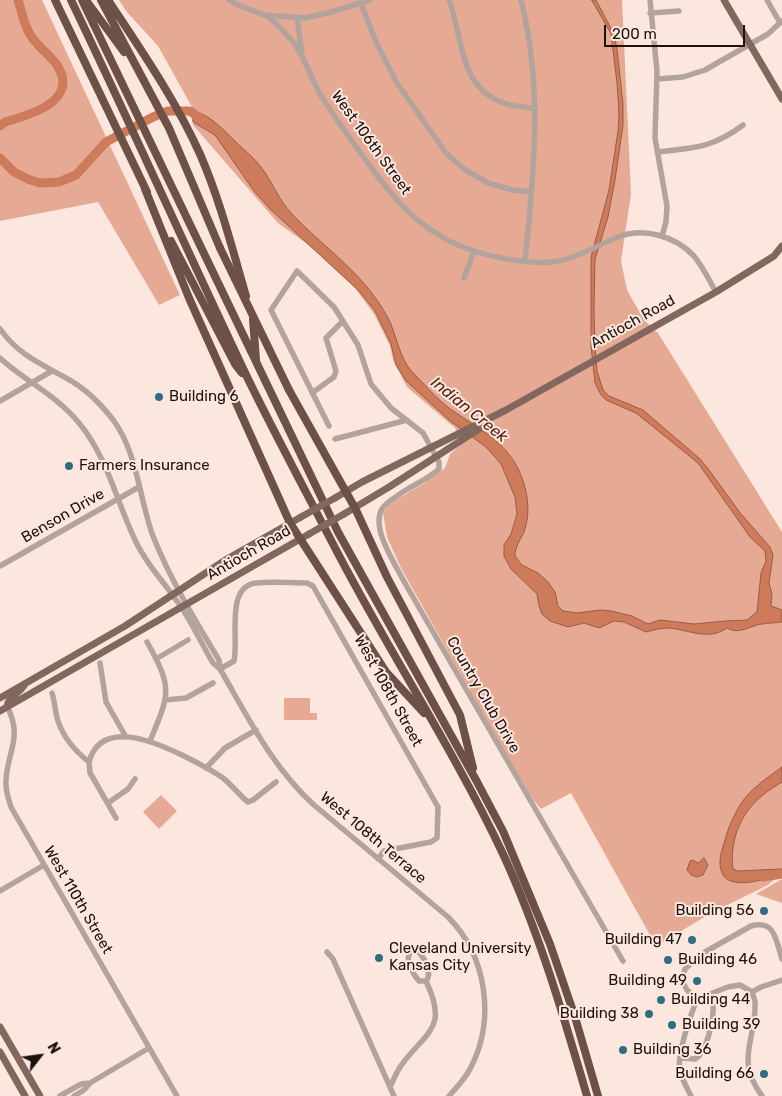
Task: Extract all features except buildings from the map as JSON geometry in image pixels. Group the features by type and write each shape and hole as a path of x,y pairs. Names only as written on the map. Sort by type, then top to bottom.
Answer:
{"highway":[{"path":"55,0 145,189 235,364 250,383"},
{"path":"71,0 144,152 250,383 337,551 476,799 534,928 560,1003 587,1096"},
{"path":"84,0 142,78"},
{"path":"84,0 152,147 338,532 476,780 506,839 550,944 575,1017 598,1096"},
{"path":"101,0 178,149 220,248 289,390 355,508 387,577 460,715 476,780"},
{"path":"108,0 173,101 200,154 221,208 254,325 256,364"},
{"path":"145,189 189,298 290,523 386,672 433,724"}],"main road":[{"path":"724,0 782,99"},
{"name":"Antioch Road","path":"0,697 125,626 228,559 290,523 346,492 460,438 506,410 716,292 774,256 782,246"},
{"path":"774,256 782,256"},
{"name":"Antioch Road","path":"0,711 355,508 433,452"},
{"path":"8,706 10,699 22,690 25,683"},
{"path":"0,1027 40,1096"},
{"path":"0,1052 25,1096"}],"street":[{"name":"West 106th Street","path":"229,0 265,15 294,43 322,98 394,198 423,225 448,240 474,251 506,259 558,262 619,237 642,233 662,236"},
{"path":"265,15 305,18 328,14 370,0"},
{"path":"449,0 465,63 473,80 487,94 498,101 508,105 535,109"},
{"path":"522,0 529,38 536,144 525,261"},
{"path":"650,0 657,79 655,120 657,152 667,206 666,222 662,236 679,244 694,256 716,292"},
{"path":"657,79 694,74 714,65 768,34 781,22 767,0"},
{"path":"361,3 376,42 397,83 446,153 464,169 488,182 513,190 532,192"},
{"path":"650,13 680,11"},
{"path":"297,17 302,57"},
{"path":"657,152 704,146 728,136 743,125"},
{"path":"464,278 474,251"},
{"path":"329,426 271,310 297,271 334,307 358,345 371,384 391,408 423,433 433,452"},
{"path":"312,393 334,377 336,371 326,338 343,321"},
{"path":"0,329 23,354 66,378 88,393 115,423 130,454 154,536 180,590 184,606"},
{"path":"0,358 60,403 85,430 104,462 141,552 156,576 172,596 184,606"},
{"path":"0,401 52,371"},
{"path":"335,439 407,420"},
{"name":"Country Club Drive","path":"433,452 439,468 387,503 381,510 378,520 379,531 411,594 623,961"},
{"name":"Benson Drive","path":"0,566 139,487"},
{"name":"West 108th Street","path":"220,669 234,662 236,652 236,603 242,591 254,583 307,583 313,586 439,810 437,838 432,842 384,851 378,859"},
{"name":"West 108th Terrace","path":"184,606 213,663 220,669 271,756 294,785 314,805 448,917 467,940 476,957 485,994 482,1031 478,1052 470,1070 449,1096"},
{"path":"156,659 188,640"},
{"path":"147,642 165,678 166,688 165,700 150,741"},
{"path":"100,663 106,702 126,737"},
{"path":"165,700 186,698 213,683"},
{"path":"52,693 58,723 63,733 72,748 90,762"},
{"name":"West 110th Street","path":"8,706 14,721 15,736 7,774 7,798 13,813 177,1096"},
{"path":"206,768 225,748 256,730"},
{"path":"116,818 90,773 92,754 99,744 110,739 126,737 150,741 206,768 222,778 248,802 276,782"},
{"path":"108,803 128,789 135,779"},
{"path":"0,891 44,866"},
{"path":"697,999 687,990 682,981 686,968 705,952 751,926 759,924 768,926 773,931 782,959"},
{"path":"412,950 421,953 430,973 426,982 419,981 415,976 408,958 408,954 412,950"},
{"path":"327,952 333,959 394,1096"},
{"path":"752,992 782,980"},
{"path":"390,1087 401,1065 433,1026 435,1010 433,996 426,982"},
{"path":"691,1096 680,1072 682,1046 697,999 740,985 752,992 755,1007 748,1064 753,1082 762,1096"},
{"path":"681,1058 695,1059 703,1052 714,1007 713,1000 709,994"},
{"path":"74,1096 84,1090 90,1083 149,1048"},
{"path":"60,1096 81,1084 90,1083"}],"shaded area":[{"path":"0,0 42,0 180,295 159,305 98,202 0,221"},
{"path":"119,0 622,0 631,194 621,261 627,290 644,320 658,333 782,532 782,873 768,885 713,912 656,946 571,793 541,809 534,801 502,748 401,568 387,537 383,513 389,504 423,484 445,468 450,454 463,443 455,428 407,387 393,360 390,346 374,314 355,288 314,249 278,223 193,125 192,107 158,46 126,11"},
{"path":"592,0 596,0 614,34 623,104 623,125 615,180 608,217 595,259 594,309 597,371 603,390 609,396 643,410 699,458 741,514 770,547 773,555 769,583 772,594 771,606 782,610 782,622 762,624 736,631 727,628 713,634 698,634 669,628 646,632 624,622 614,621 599,628 584,623 568,627 550,621 542,614 537,594 511,569 504,556 504,545 511,534 517,514 515,497 501,464 486,447 450,421 406,381 396,365 391,344 375,311 358,290 270,209 254,191 215,135 193,122 192,110 216,124 254,159 292,214 349,267 370,290 388,317 402,355 410,370 444,404 499,443 507,452 520,473 528,502 526,525 515,556 522,565 538,573 548,582 555,592 558,606 563,611 577,613 600,610 611,611 632,616 648,624 660,620 694,624 747,620 757,612 761,573 766,561 765,551 750,537 698,463 636,413 606,400 595,383 591,346 591,257 609,190 619,113 611,34"},
{"path":"284,698 310,698 310,713 317,713 317,720 284,720"},
{"path":"782,767 782,782 766,792 748,810 744,817 736,834 732,860 733,869 738,871 782,869 782,873 758,881 739,883 731,881 724,877 720,862 731,822 740,805 749,794"},
{"path":"161,795 177,811 159,829 143,812"},
{"path":"704,858 708,865 703,875 697,877 691,875 687,870 690,861 693,860 698,863"},
{"path":"782,879 782,903 756,894"}],"waterway":[{"name":"Indian Creek","path":"0,126 5,122 27,115 49,104 57,97 62,88 62,77 57,65 37,44 29,32 18,0"},
{"name":"Indian Creek","path":"0,158 14,172 30,180 40,183 59,182 76,175 106,142 153,117 168,111 190,111 201,119"},
{"name":"Indian Creek","path":"764,877 782,874"}],"place":[{"name":"Building 6","path":"159,397"},
{"name":"Farmers Insurance","path":"69,466"},
{"name":"Building 56","path":"764,911"},
{"name":"Building 47","path":"692,940"},
{"name":"Cleveland University Kansas City","path":"379,958"},
{"name":"Building 46","path":"668,960"},
{"name":"Building 49","path":"697,981"},
{"name":"Building 44","path":"661,1000"},
{"name":"Building 38","path":"649,1014"},
{"name":"Building 39","path":"672,1025"},
{"name":"Building 36","path":"623,1050"},
{"name":"Building 66","path":"764,1074"}]}
